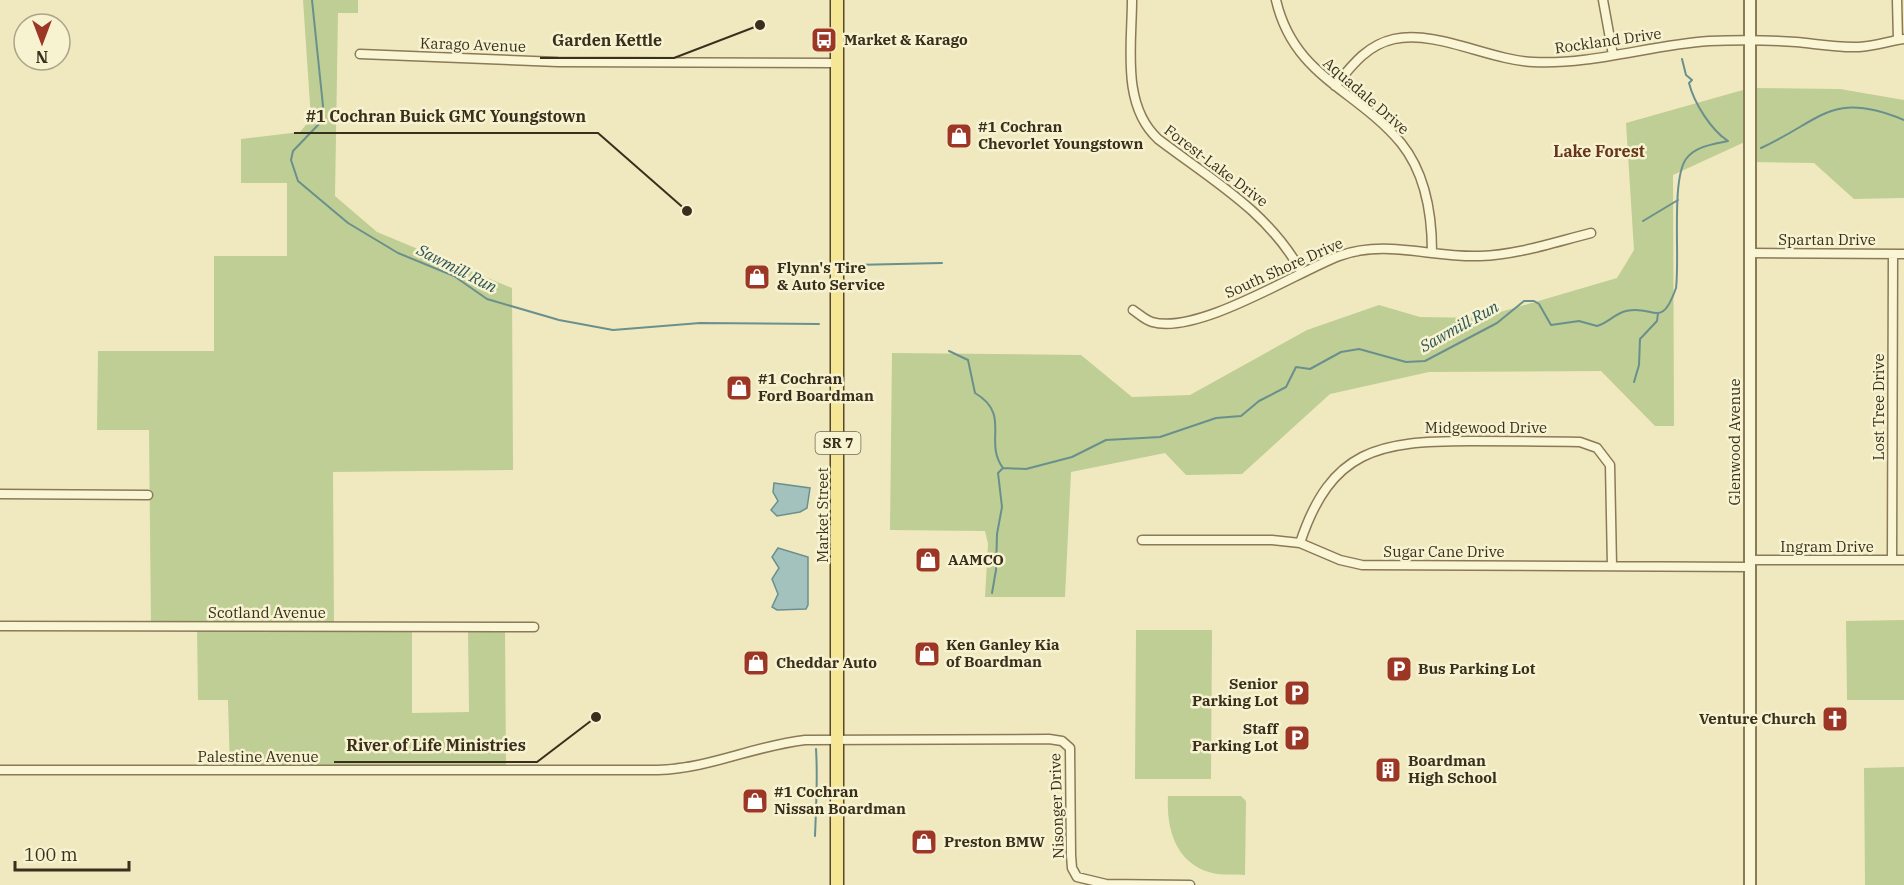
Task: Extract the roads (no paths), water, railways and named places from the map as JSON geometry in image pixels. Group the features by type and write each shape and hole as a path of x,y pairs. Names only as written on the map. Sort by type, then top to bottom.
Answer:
{"main road":[{"name":"Market Street","path":"837,0 837,885"}],"street":[{"name":"Forest-Lake Drive","path":"1132,0 1133,89 1145,124 1158,139 1263,218 1286,246 1302,273"},
{"name":"Aquadale Drive","path":"1276,0 1284,26 1294,45 1311,67 1390,132 1412,159 1427,199 1432,252"},
{"path":"1603,0 1613,55"},
{"name":"Glenwood Avenue","path":"1750,0 1750,885"},
{"path":"1897,0 1901,39"},
{"name":"Rockland Drive","path":"1335,86 1367,51 1384,42 1403,38 1427,39 1530,62 1579,61 1692,43 1750,41 1847,47 1901,39"},
{"name":"Karago Avenue","path":"360,54 558,62 837,63"},
{"name":"South Shore Drive","path":"1133,310 1153,322 1195,319 1232,307 1340,256 1366,249 1463,256 1498,255 1591,233"},
{"name":"Spartan Drive","path":"1750,253 1904,254"},
{"name":"Lost Tree Drive","path":"1892,560 1893,254"},
{"name":"Midgewood Drive","path":"1300,543 1316,502 1332,481 1356,460 1383,447 1422,441 1580,441 1597,448 1610,465 1612,566"},
{"path":"0,494 148,495"},
{"name":"Sugar Cane Drive","path":"1142,540 1272,540 1300,543 1340,560 1362,565 1749,564"},
{"name":"Ingram Drive","path":"1749,564 1904,560"},
{"name":"Scotland Avenue","path":"0,627 534,627"},
{"name":"Palestine Avenue","path":"0,770 658,771 708,765 777,743 837,740"},
{"name":"Nisonger Drive","path":"837,740 1062,741 1068,744 1071,755 1071,855 1072,868 1077,877 1089,882 1106,884 1190,885"}],"water":[{"path":"774,483 810,488 807,508 800,512 777,516 771,510 778,501 773,492"},
{"path":"778,548 808,557 808,605 806,609 777,610 772,607 778,594 772,579 779,568 772,557"}],"waterway":[{"name":"Sawmill Run","path":"312,0 323,106 319,124 293,151 291,160 298,181 348,223 398,253 454,276 487,299 559,320 613,330 700,323 819,324"},
{"path":"1682,59 1686,75 1692,80 1689,83 1691,91 1699,107 1715,130 1728,141"},
{"name":"Sawmill Run","path":"1761,148 1828,112 1843,108 1879,111 1904,120"},
{"name":"Sawmill Run","path":"1003,468 1026,469 1072,457 1106,440 1160,437 1216,418 1241,416 1259,401 1286,387 1296,367 1310,369 1341,352 1359,349 1406,362 1425,361 1497,323 1524,301 1534,301 1539,304 1551,325 1579,321 1597,326 1626,311 1661,312 1666,309 1676,288 1677,201 1681,169 1686,159 1694,151 1728,141"},
{"path":"1643,221 1678,200"},
{"name":"Sawmill Run","path":"853,265 942,263"},
{"path":"1634,382 1639,365 1640,339 1657,321 1658,313"},
{"name":"Sawmill Run","path":"949,351 968,360 975,393 986,401 992,410 995,419 995,448 1003,468"},
{"path":"992,593 996,570 997,534 1002,507 998,473 1003,468"},
{"path":"815,836 816,749"}],"place":[{"name":"Garden Kettle","path":"760,25"},
{"name":"Market & Karago","path":"824,40"},
{"name":"#1 Cochran Chevorlet Youngstown","path":"959,136"},
{"name":"#1 Cochran Buick GMC Youngstown","path":"687,211"},
{"name":"Flynn's Tire & Auto Service","path":"757,277"},
{"name":"#1 Cochran Ford Boardman","path":"739,388"},
{"name":"AAMCO","path":"928,560"},
{"name":"Ken Ganley Kia of Boardman","path":"927,654"},
{"name":"Cheddar Auto","path":"756,663"},
{"name":"Bus Parking Lot","path":"1399,669"},
{"name":"Senior Parking Lot","path":"1297,693"},
{"name":"River of Life Ministries","path":"596,717"},
{"name":"Venture Church","path":"1835,719"},
{"name":"Staff Parking Lot","path":"1297,738"},
{"name":"Boardman High School","path":"1388,770"},
{"name":"#1 Cochran Nissan Boardman","path":"755,801"},
{"name":"Preston BMW","path":"924,842"}],"district":[{"name":"Lake Forest","path":"1599,151"}]}
